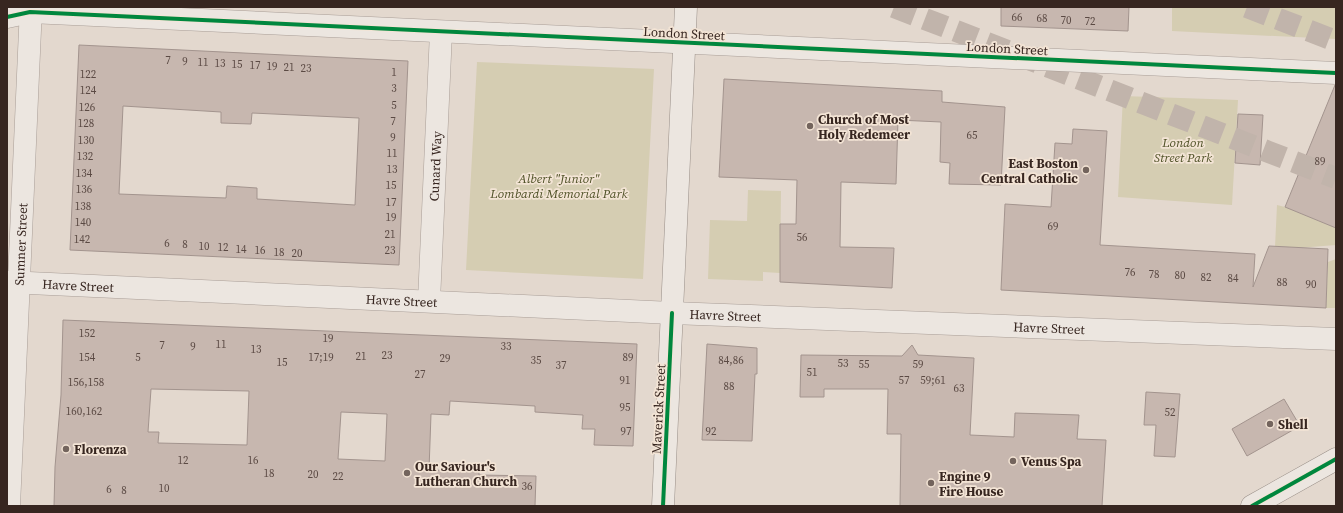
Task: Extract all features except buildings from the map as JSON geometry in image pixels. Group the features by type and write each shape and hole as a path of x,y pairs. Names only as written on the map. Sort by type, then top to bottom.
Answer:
{"street":[{"name":"Maverick Street","path":"663,506 686,7"},
{"name":"London Street","path":"7,17 30,10 440,32 1336,73"},
{"name":"Sumner Street","path":"10,506 10,416 13,282 30,10"},
{"name":"Cunard Way","path":"429,301 440,32"},
{"name":"Havre Street","path":"13,282 672,312 1336,338"},
{"path":"1252,506 1336,459"}],"green space":[{"path":"1172,7 1336,7 1336,39 1172,31"},
{"name":"Albert \"Junior\" Lombardi Memorial Park","path":"477,62 654,69 643,279 466,270"},
{"name":"London Street Park","path":"1123,96 1238,100 1232,205 1118,197"},
{"path":"748,190 781,191 780,273 763,272 763,281 708,279 710,220 747,221"},
{"path":"1277,205 1336,228 1336,245 1298,248 1275,247"},
{"path":"1336,259 1336,308 1326,308 1328,262"}],"tunnel":[{"path":"894,7 1336,178"},
{"path":"1247,7 1336,41"}],"cycle path":[{"path":"7,17 30,12 1336,73"},
{"path":"663,506 672,313"},
{"path":"1252,506 1336,459"}],"place":[{"name":"Church of Most Holy Redemeer","path":"810,126"},
{"name":"East Boston Central Catholic","path":"1086,170"},
{"name":"Shell","path":"1270,424"},
{"name":"Florenza","path":"66,449"},
{"name":"Venus Spa","path":"1013,461"},
{"name":"Our Saviour's Lutheran Church","path":"407,473"},
{"name":"Engine 9 Fire House","path":"931,483"}]}
